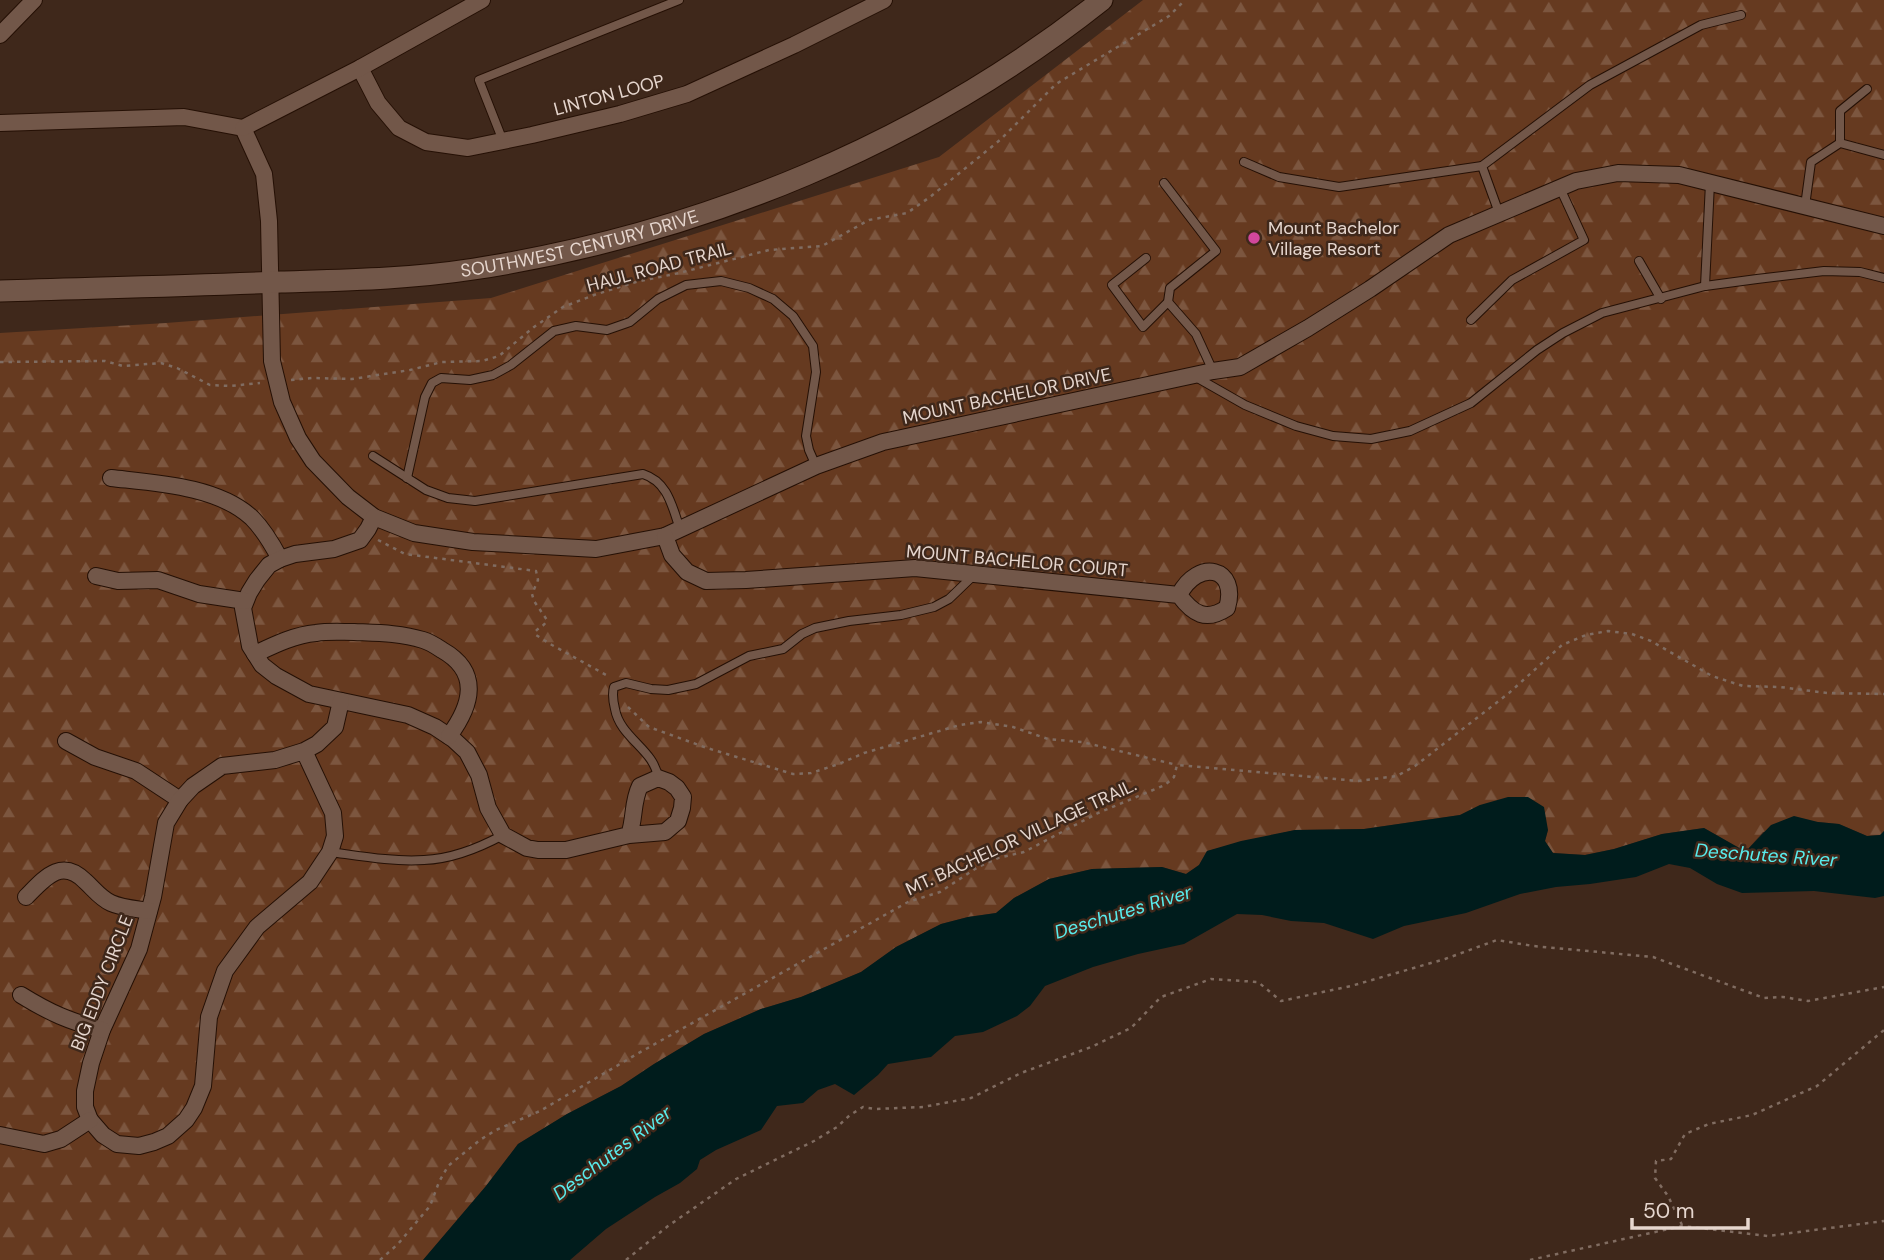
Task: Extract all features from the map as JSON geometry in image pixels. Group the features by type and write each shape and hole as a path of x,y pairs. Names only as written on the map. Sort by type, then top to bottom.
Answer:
{"main road":[{"name":"SOUTHWEST CENTURY DRIVE","path":"0,291 369,279 472,270 591,245 656,228 745,200 797,180 953,103 1029,54 1102,0"}],"street":[{"path":"0,35 34,0"},
{"path":"0,123 184,117 243,128 360,68 482,0"},
{"name":"LINTON LOOP","path":"360,68 377,103 399,128 426,142 467,148 620,114 687,94 884,0"},
{"name":"MOUNT BACHELOR DRIVE","path":"243,128 264,174 269,221 272,361 282,402 293,426 313,461 348,498 374,517 414,533 473,542 596,549 665,536 816,466 883,442 1240,367 1370,289 1449,235 1576,181 1618,173 1679,175 1884,226"},
{"path":"111,478 197,491 226,501 251,517 269,539 280,559"},
{"path":"374,517 360,540 334,549 295,554 280,559 269,565 257,580 243,608 250,646 262,665 309,694 408,715 449,736 467,752 479,775 488,808 503,835 527,848 566,850 629,835 665,832 678,821 682,808 683,797 677,788 658,778 640,786 635,795 634,822 629,835"},
{"name":"MOUNT BACHELOR COURT","path":"665,536 671,555 687,572 706,580 746,580 915,568 1179,595"},
{"path":"96,576 118,581 158,580 199,594 245,601"},
{"path":"255,654 284,640 316,632 389,633 426,640 454,656 464,670 468,684 467,706 449,736"},
{"name":"BIG EDDY CIRCLE","path":"90,1120 85,1107 85,1091 91,1063 102,1030 139,948 166,823 180,800 193,786 222,765 275,760 317,744 335,727 341,701"},
{"path":"66,741 96,757 136,771 180,800"},
{"path":"0,1135 44,1144 53,1142 90,1120 103,1135 117,1143 139,1146 169,1136 186,1120 203,1086 209,1017 225,971 257,927 310,882 330,852 335,836 333,813 303,751"},
{"path":"26,897 55,872 68,870 77,873 96,894 112,904 149,911"},
{"path":"21,995 47,1012 102,1030"}],"lane":[{"path":"503,141 479,80 679,0"},
{"path":"1244,162 1279,177 1339,187 1482,166 1590,85 1701,25 1741,15"},
{"path":"1840,143 1840,111 1867,89"},
{"path":"1805,206 1811,162 1840,143 1884,155"},
{"path":"1482,166 1499,214"},
{"path":"1146,258 1112,285 1143,327 1168,302 1170,288 1216,251 1164,183"},
{"path":"1704,286 1710,183"},
{"path":"1471,320 1512,280 1584,240 1559,188"},
{"path":"1639,261 1661,299"},
{"path":"1194,376 1245,405 1296,426 1333,436 1371,439 1410,431 1471,403 1537,350 1602,313 1704,286 1824,271 1860,272 1884,278"},
{"path":"407,478 425,397 432,383 441,378 470,380 493,375 511,365 554,331 576,326 607,330 630,322 658,299 686,285 721,281 749,288 773,299 793,316 813,346 816,372 806,436 816,466"},
{"path":"1168,302 1196,334 1213,371"},
{"path":"373,456 426,490 448,498 475,501 643,474 661,483 668,494 680,529"},
{"path":"658,778 652,760 619,723 612,696 612,690 618,685 634,684 668,690 696,684 749,656 783,649 802,634 816,628 934,607 949,599 976,573"},
{"path":"330,852 425,860 479,848 503,835"}],"path":[{"name":"HAUL ROAD TRAIL","path":"0,362 105,361 123,366 161,363 210,384 230,386 312,378 352,379 442,362 482,361 499,356 563,307 593,295 769,250 822,246 869,220 907,213 999,140 1056,84 1169,16 1185,0"},
{"path":"366,532 405,554 536,571 538,580 533,594 534,601 547,620 546,624 537,629 536,635 613,679 630,711 649,727 793,774 811,773 864,753 960,725 981,722 1013,727 1048,739 1082,742 1177,765 1358,781 1397,776 1415,766 1510,692 1562,645 1586,635 1608,631 1651,640 1712,676 1743,685 1827,693 1884,694"},
{"name":"MT. BACHELOR VILLAGE TRAIL.","path":"380,1260 398,1244 430,1206 448,1166 496,1130 540,1111 908,902 940,892 988,862 1024,852 1098,813 1166,785 1174,777 1177,765"},
{"path":"626,1260 668,1226 736,1179 837,1127 863,1107 923,1107 971,1098 1021,1073 1091,1048 1131,1028 1161,998 1211,979 1258,982 1281,1000 1352,986 1445,959 1497,940 1653,957 1764,998 1783,997 1808,1001 1884,987"},
{"path":"1682,1226 1668,1196 1654,1178 1656,1161 1671,1159 1685,1134 1709,1124 1752,1115 1817,1086 1884,1030"},
{"path":"1530,1260 1682,1226 1768,1236 1884,1220"}],"green space":[{"path":"1143,0 1884,0 1884,831 1881,835 1867,836 1839,824 1818,822 1763,832 1748,849 1741,849 1704,828 1662,834 1585,855 1553,853 1545,841 1548,830 1480,805 1460,815 1364,829 1295,830 1207,851 1199,865 1186,874 1162,867 1092,869 1049,879 1014,898 996,913 941,924 896,947 861,972 801,997 761,1009 704,1034 621,1086 567,1114 518,1144 423,1260 0,1260 0,333 491,298 939,157"}],"water":[{"name":"Deschutes River","path":"1508,797 1528,797 1544,807 1548,830 1545,841 1553,853 1585,855 1662,834 1704,828 1741,849 1748,849 1771,825 1794,816 1839,824 1867,836 1880,835 1884,831 1884,896 1875,898 1814,891 1742,893 1717,884 1690,868 1669,864 1636,877 1520,894 1466,913 1404,926 1373,939 1324,923 1237,914 1184,944 1093,967 1045,986 1030,1006 1017,1016 983,1032 955,1036 931,1057 888,1064 854,1095 835,1084 818,1090 803,1103 777,1106 761,1130 700,1160 697,1169 680,1183 606,1229 570,1260 423,1260 518,1144 621,1086 704,1034 761,1009 801,997 861,972 896,947 941,924 996,913 1014,898 1049,879 1092,869 1162,867 1186,874 1199,865 1207,851 1241,841 1295,830 1364,829 1460,815 1480,805"}],"place":[{"name":"Mount Bachelor Village Resort","path":"1254,238"}]}
